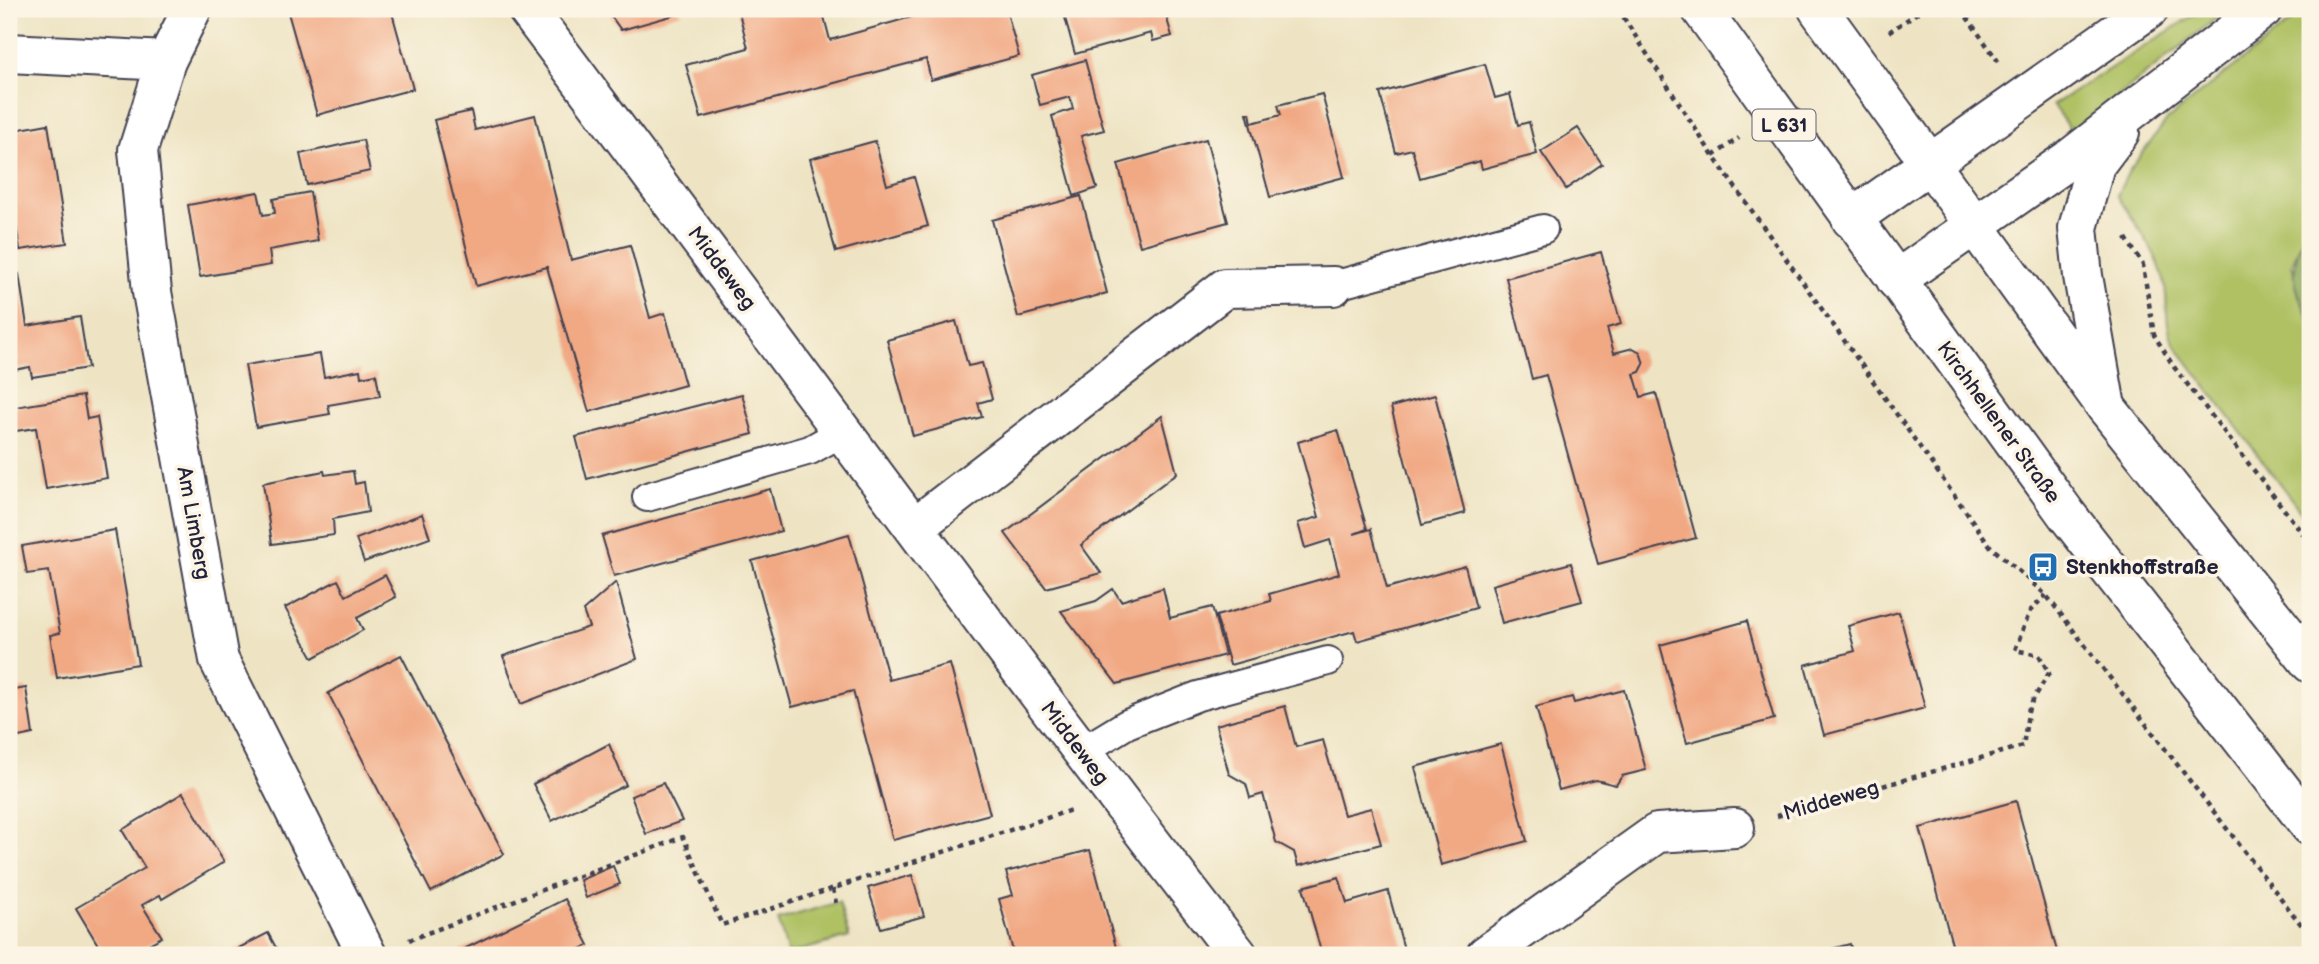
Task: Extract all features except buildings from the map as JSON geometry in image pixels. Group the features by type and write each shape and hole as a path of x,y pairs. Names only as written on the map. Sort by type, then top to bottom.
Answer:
{"main road":[{"name":"Am Limberg","path":"192,9 166,61 138,150 152,292 219,660 381,950"},
{"name":"Middeweg","path":"527,9 916,527 1081,752 1238,955"},
{"name":"Kirchhellener Straße","path":"1701,9 2067,516 2310,826"},
{"path":"1818,9 2106,407 2310,663"},
{"path":"1851,219 1930,166 2149,9"},
{"path":"1896,280 2068,160 2263,9"},
{"path":"9,53 166,61"},
{"path":"2106,407 2083,276 2078,228 2095,165 2141,104"},
{"path":"916,527 1225,288 1333,286"},
{"path":"1486,955 1657,833 1735,828"}],"lane":[{"path":"1333,286 1543,229"},
{"path":"648,497 810,450 844,431"},
{"path":"1081,752 1127,724 1198,696 1328,661"}],"path":[{"path":"1618,9 1713,156 1991,547 2046,595 2310,936"},
{"path":"1961,9 2025,98"},
{"path":"2090,187 2143,265 2154,335 2174,368 2310,543"},
{"name":"Middeweg","path":"1735,828 2023,746 2029,707 2049,673 2039,655 2015,650 2030,611 2046,595"},
{"path":"381,950 683,836 722,925 1115,796"},
{"path":"833,889 836,903"}],"green space":[{"path":"2203,9 2228,9 2072,133 2053,105"},
{"path":"2310,9 2310,219 2292,264 2299,297 2310,319 2310,524 2175,345 2169,329 2161,269 2117,195 2129,171 2168,119"},
{"path":"2310,219 2310,319 2298,291 2295,269 2299,247"},
{"path":"839,902 849,937 788,954 778,920"}],"place":[{"name":"Stenkhoffstraße","path":"2043,567"}]}
